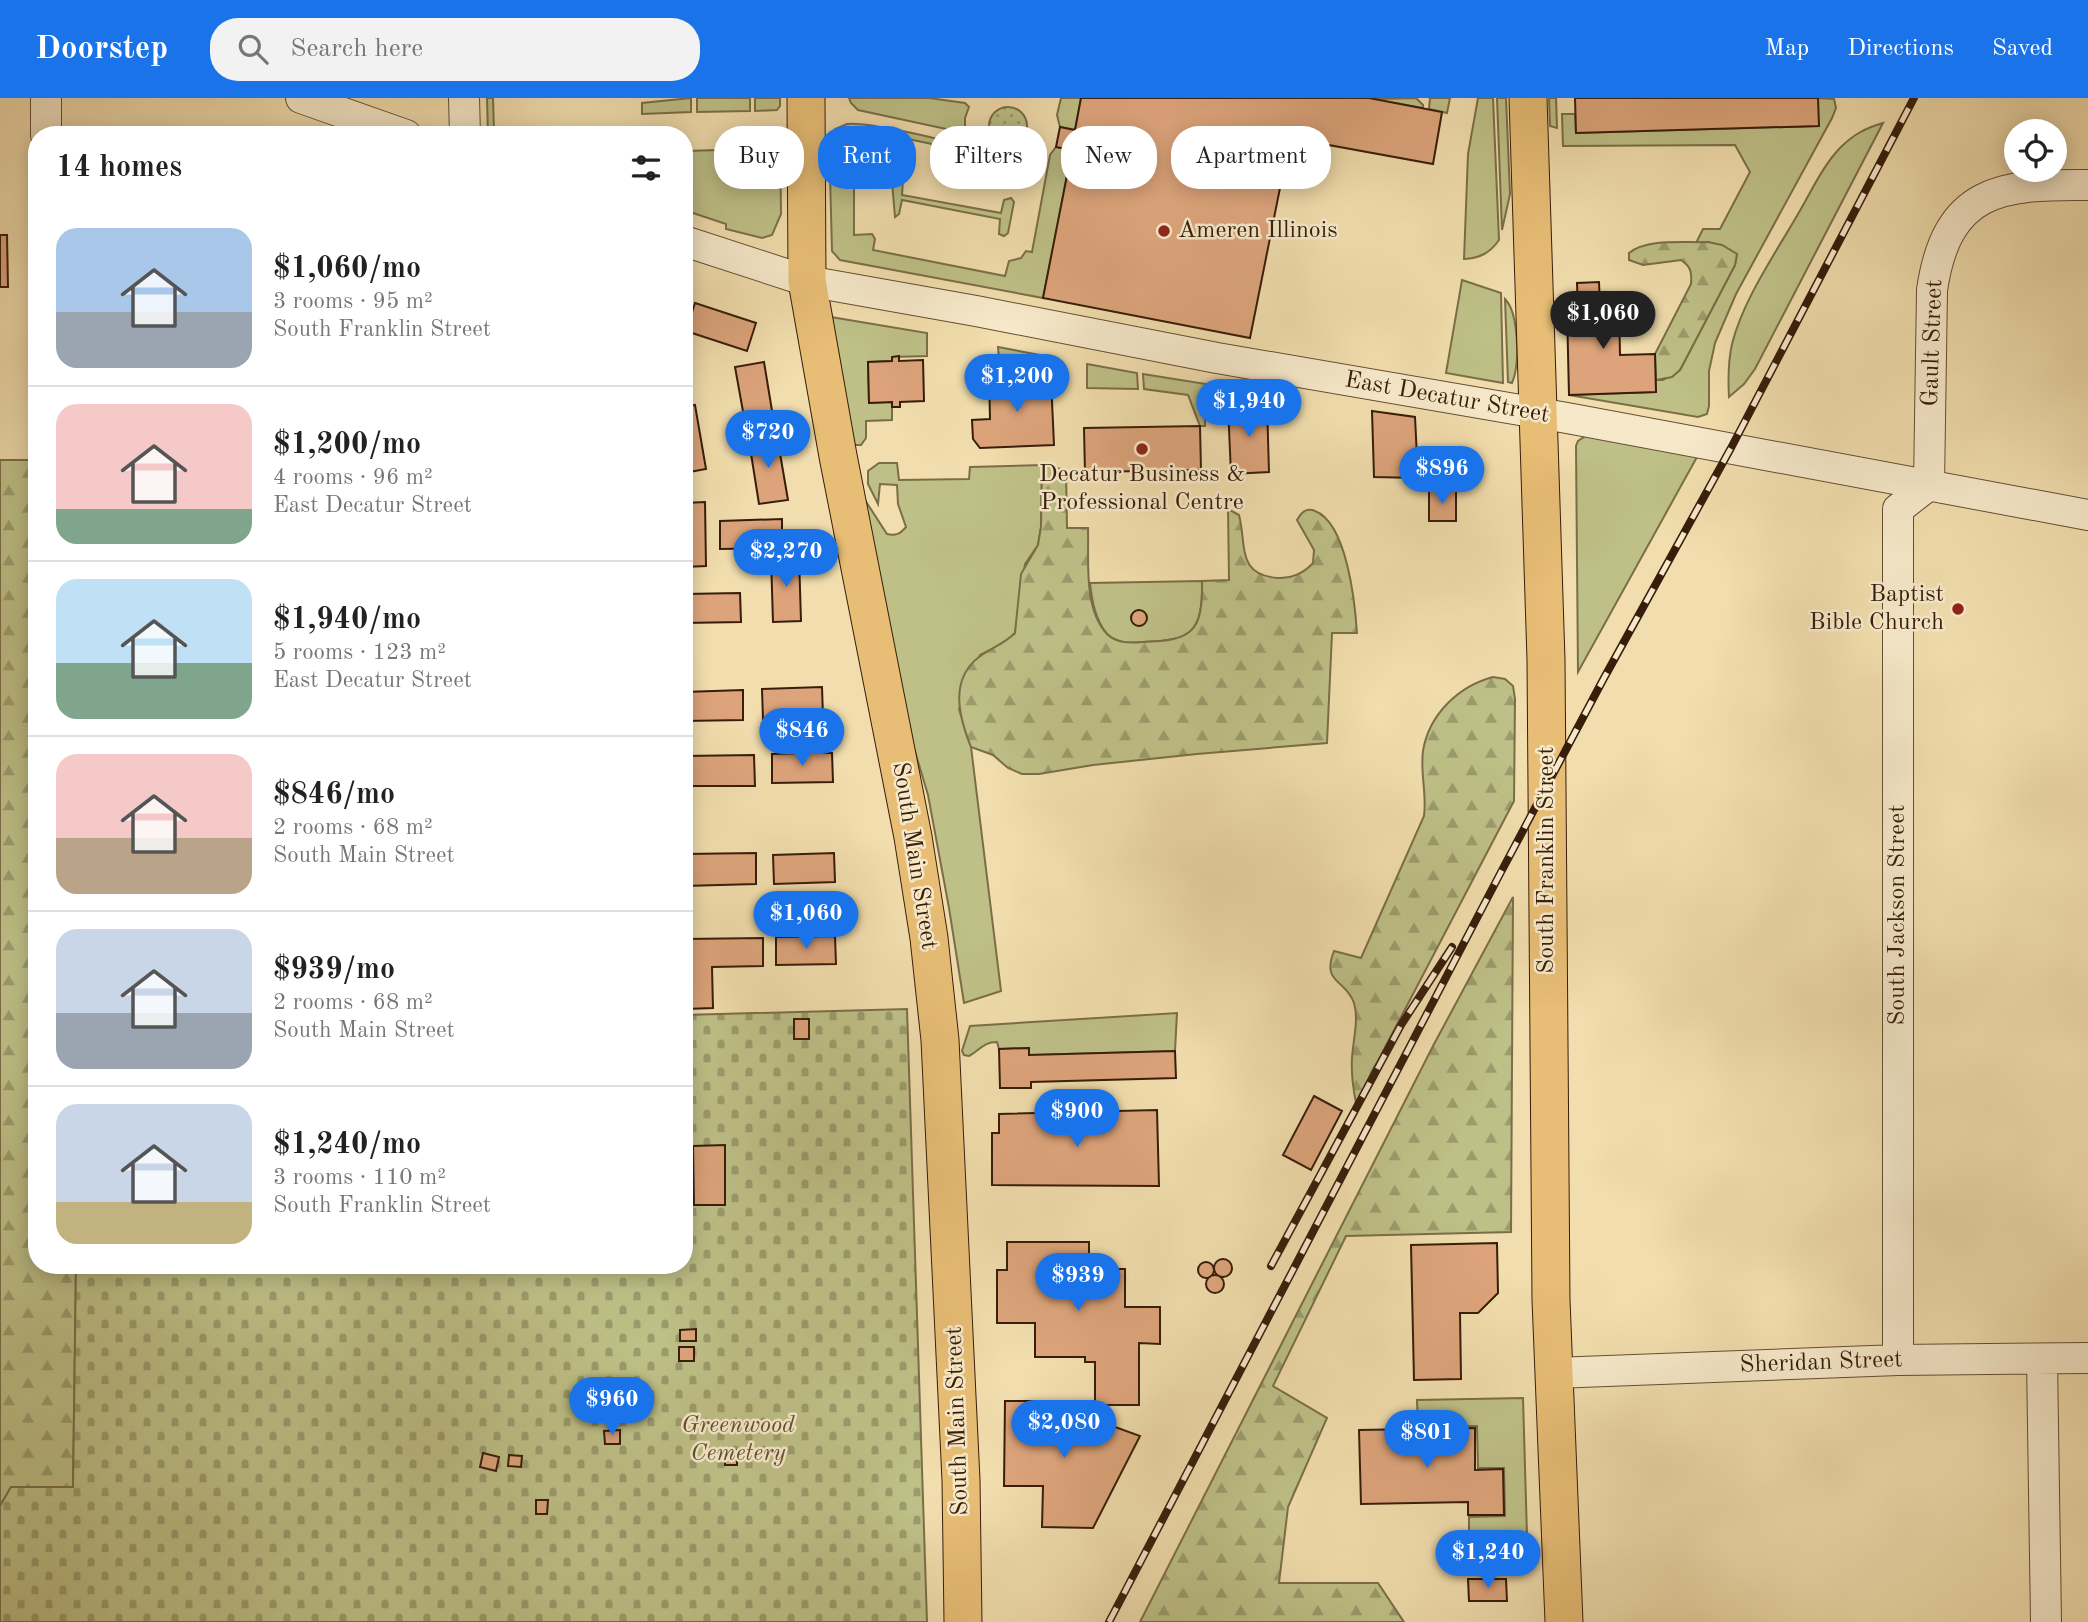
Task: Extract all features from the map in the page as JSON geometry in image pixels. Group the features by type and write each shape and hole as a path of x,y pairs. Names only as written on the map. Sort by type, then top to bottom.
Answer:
{"main road":[{"name":"South Main Street","path":"806,98 807,281 838,456 902,778 929,938 940,1040 961,1480 963,1622"},
{"name":"South Franklin Street","path":"1528,98 1546,660 1551,1300 1564,1622"}],"street":[{"path":"46,98 46,126"},
{"path":"301,98 380,126"},
{"path":"464,98 465,126"},
{"name":"Gault Street","path":"1929,485 1932,290 1942,248 1955,223 1973,204 1998,191 2022,186 2088,185"},
{"name":"East Decatur Street","path":"693,244 807,281 2088,515"},
{"name":"South Jackson Street","path":"1898,1360 1898,509 1929,485"},
{"name":"Sheridan Street","path":"1554,1373 1898,1360 2088,1358"},
{"path":"2042,1359 2046,1622"}],"green space":[{"path":"487,98 493,98 494,126 488,126"},
{"path":"691,98 691,112 642,114 642,103"},
{"path":"697,98 750,98 750,111 697,112"},
{"path":"755,98 780,98 780,106 777,110 755,111"},
{"path":"849,98 929,98 965,103 969,107 965,126 932,126 858,110"},
{"path":"1061,98 1081,98 1076,126 1060,127 1057,115"},
{"path":"1416,98 1423,108 1372,99"},
{"path":"1430,98 1450,98 1447,113 1429,109"},
{"path":"1478,98 1493,98 1499,240 1484,254 1464,259 1468,154"},
{"path":"1497,98 1506,98 1510,194 1502,230"},
{"path":"1549,98 1556,98 1557,128 1550,126"},
{"path":"1818,98 1834,99 1836,108 1736,294 1715,343 1709,371 1707,414 1698,417 1569,395 1655,392 1656,380 1663,380 1680,370 1735,265 1737,254 1708,242 1696,243 1703,229 1720,229 1750,172 1735,145 1563,146 1562,114 1575,114 1576,133 1818,126"},
{"path":"1001,108 1015,108 1026,119 1027,126 989,126 990,119"},
{"path":"1883,123 1755,369 1744,384 1729,397 1732,344 1744,311 1761,278 1835,154 1856,135"},
{"path":"857,124 872,126 842,126"},
{"path":"916,134 930,137 930,144 916,141"},
{"path":"1056,147 1061,148 1061,189 1064,189 1043,298 840,260 832,251 830,189 854,189 854,235 872,234 875,239 873,250 1005,276 1009,261 1021,258 1026,251 1032,252 1044,189 1047,189 1050,155"},
{"path":"714,150 714,189 781,189 781,214 772,235 762,238 726,229 726,224 693,213 693,151"},
{"path":"893,189 902,189 902,195 1001,213 1004,200 1011,198 1014,202 1008,233 1004,236 999,234 1000,219 902,200 899,214 895,217"},
{"path":"1708,242 1722,245 1737,254 1735,265 1680,370 1672,377 1656,380 1655,354 1691,284 1691,273 1681,260 1643,265 1629,260 1629,253 1656,243"},
{"path":"1462,280 1501,293 1503,383 1446,373"},
{"path":"1505,299 1513,316 1517,340 1512,383 1508,382"},
{"path":"831,317 927,333 927,356 892,357 892,361 868,362 869,403 892,402 892,420 866,421 866,438 861,445 855,445 852,440"},
{"path":"998,347 1050,357 1039,363 1010,364 999,359"},
{"path":"1087,364 1137,373 1138,389 1087,388"},
{"path":"1143,374 1206,384 1205,426 1200,426 1188,395 1144,389"},
{"path":"1587,435 1697,457 1578,672 1576,446 1578,441"},
{"path":"0,460 28,460 28,1274 76,1274 73,1487 11,1487 0,1506"},
{"path":"879,463 897,463 899,480 969,479 970,467 1042,465 1041,527 1038,545 1025,564 1015,633 1005,643 980,655 959,709 971,747 1001,991 964,1003 928,795 914,748 863,497 887,534 898,534 906,527 898,504 897,485 880,484 878,504 868,484 868,471"},
{"path":"1042,465 1066,470 1067,528 1088,528 1089,584 1094,611 1107,634 1124,642 1173,639 1192,630 1200,611 1202,581 1229,580 1228,509 1239,515 1249,565 1265,576 1278,578 1297,575 1313,563 1314,550 1297,520 1300,515 1306,510 1312,510 1326,518 1335,531 1347,565 1357,633 1332,633 1327,743 1093,765 1039,774 1022,774 1008,768 993,755 971,747 960,711 960,688 963,677 979,657 1015,633 1021,574 1038,545 1041,527"},
{"path":"1202,581 1200,611 1192,630 1173,639 1134,643 1115,640 1107,634 1095,610 1090,583"},
{"path":"1493,677 1505,679 1513,686 1514,801 1356,1103 1352,1070 1355,1009 1350,995 1333,976 1331,962 1334,951 1361,958 1424,816 1422,759 1432,725 1457,695 1480,681"},
{"path":"1513,897 1511,1232 1346,1236 1273,1386 1327,1418 1288,1507 1279,1583 1378,1583 1404,1622 1140,1622 1433,1046"},
{"name":"Greenwood Cemetery","path":"907,1009 927,1622 0,1622 0,1506 11,1487 73,1487 76,1274 693,1274 693,1015"},
{"path":"1177,1013 1175,1051 1029,1055 1028,1048 999,1049 997,1042 992,1042 969,1056 962,1051 970,1026"},
{"path":"1523,1398 1527,1536 1469,1537 1469,1517 1505,1516 1504,1468 1478,1468 1477,1426 1418,1427 1417,1400"}],"building":[{"name":"Ameren Illinois","path":"1081,98 1369,98 1442,112 1433,164 1331,145 1331,126 1171,126 1171,189 1280,189 1250,338 1043,298 1064,189 1157,189 1157,126 1076,126"},
{"path":"1575,98 1818,98 1819,126 1576,133"},
{"name":"Ameren Illinois","path":"1061,127 1061,148 1056,147"},
{"path":"0,235 7,235 8,287 0,287"},
{"path":"1599,282 1600,308 1619,308 1620,355 1655,354 1656,392 1569,395 1567,310 1578,309 1577,283"},
{"path":"695,303 756,323 747,351 693,333"},
{"path":"899,356 899,361 923,360 924,401 900,402 900,407 892,407 892,402 869,403 868,362 892,361 892,357"},
{"path":"764,362 774,423 746,428 735,367"},
{"path":"1018,373 1018,380 1051,379 1054,445 980,448 973,439 972,420 990,419 989,375"},
{"path":"693,405 706,469 693,471"},
{"path":"1267,405 1269,472 1231,474 1228,406"},
{"path":"1372,411 1415,417 1418,478 1374,477"},
{"name":"Decatur Business & Professional Centre","path":"1200,426 1201,470 1085,472 1084,428"},
{"path":"777,436 788,500 759,504 749,441"},
{"path":"1429,490 1456,490 1456,521 1429,521"},
{"path":"705,502 706,566 693,567 693,503"},
{"path":"782,519 782,548 720,549 720,521"},
{"path":"799,557 801,621 773,622 771,558"},
{"path":"740,593 741,622 693,623 693,594"},
{"path":"1136,610 1142,610 1147,618 1145,624 1136,626 1131,621 1131,615"},
{"path":"822,687 823,717 763,719 762,689"},
{"path":"743,690 743,720 693,721 693,692"},
{"path":"832,753 833,782 772,783 772,754"},
{"path":"754,755 755,786 693,786 693,756"},
{"path":"756,853 756,884 693,886 693,854"},
{"path":"834,853 835,882 774,884 773,855"},
{"path":"835,936 836,964 776,965 776,937"},
{"path":"763,938 763,966 712,967 713,1008 693,1009 693,939"},
{"path":"794,1019 809,1019 809,1039 794,1039"},
{"path":"1029,1048 1029,1055 1175,1051 1176,1078 1031,1082 1031,1088 1000,1088 999,1049"},
{"path":"1314,1096 1342,1111 1311,1170 1283,1155"},
{"path":"1157,1110 1159,1186 992,1185 992,1133 999,1133 999,1114"},
{"path":"725,1145 725,1205 694,1205 693,1146"},
{"path":"1007,1242 1089,1242 1089,1269 1125,1269 1125,1307 1160,1307 1160,1344 1139,1343 1139,1405 1095,1405 1095,1362 1085,1362 1085,1357 1035,1357 1035,1323 997,1323 997,1270 1007,1270"},
{"path":"1497,1243 1498,1293 1478,1313 1460,1313 1461,1379 1414,1380 1411,1245"},
{"path":"1219,1259 1227,1259 1232,1268 1230,1275 1219,1277 1214,1272 1214,1264"},
{"path":"1206,1262 1212,1264 1212,1276 1206,1278 1200,1276 1198,1270 1200,1264"},
{"path":"1215,1275 1221,1278 1224,1284 1221,1290 1215,1293 1209,1290 1206,1284 1209,1278"},
{"path":"696,1329 696,1341 680,1341 680,1330"},
{"path":"679,1347 694,1347 694,1361 679,1361"},
{"path":"1005,1401 1044,1401 1140,1436 1093,1528 1042,1527 1043,1486 1004,1486"},
{"path":"1475,1428 1475,1470 1503,1469 1504,1515 1468,1515 1468,1502 1361,1504 1359,1430"},
{"path":"620,1430 620,1444 605,1444 604,1431"},
{"path":"725,1450 737,1450 737,1465 725,1465"},
{"path":"483,1453 499,1457 496,1471 480,1467"},
{"path":"509,1455 522,1456 521,1467 508,1466"},
{"path":"536,1500 548,1500 547,1514 536,1514"},
{"path":"1468,1579 1506,1579 1507,1601 1469,1601"}],"railway":[{"path":"1109,1622 1501,872 1731,448 1914,98"},
{"path":"1271,1266 1401,1025 1452,947"}],"place":[{"name":"Ameren Illinois","path":"1164,231"},
{"name":"Decatur Business & Professional Centre","path":"1142,449"},
{"name":"Baptist Bible Church","path":"1958,609"}]}
